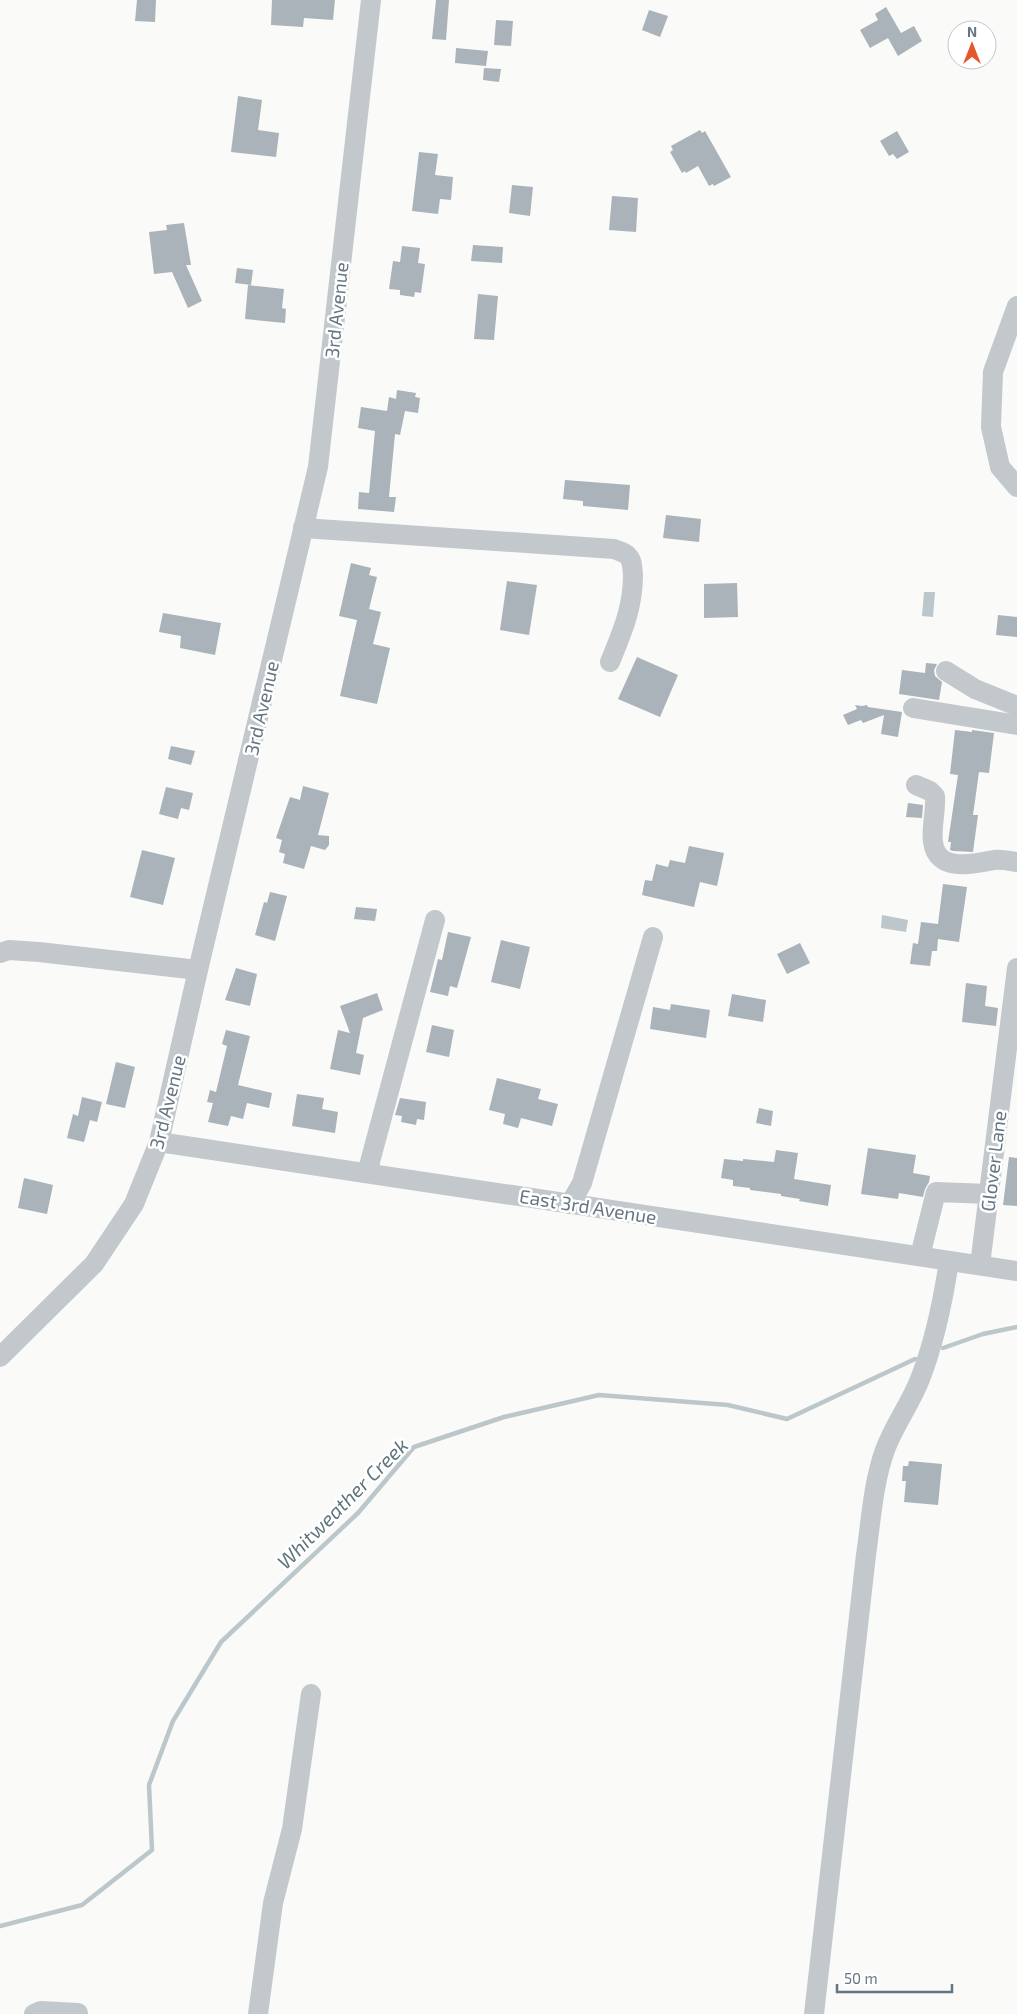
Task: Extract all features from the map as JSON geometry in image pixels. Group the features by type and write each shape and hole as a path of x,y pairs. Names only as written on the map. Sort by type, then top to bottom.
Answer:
{"street":[{"name":"3rd Avenue","path":"0,1357 94,1264 134,1204 159,1142 318,467 371,0"},
{"path":"1017,306 993,372 991,427 1000,467 1017,487"},
{"path":"303,528 614,549 623,552 630,557 632,565 633,594 629,615 610,662"},
{"path":"946,671 975,689 1017,706"},
{"path":"913,708 1017,725"},
{"path":"916,785 930,791 935,796 933,845 939,856 946,862 963,865 996,860 1017,862"},
{"path":"367,1173 435,920"},
{"path":"570,1204 582,1183 653,937"},
{"path":"0,953 9,950 39,952 198,970"},
{"name":"Glover Lane","path":"980,1265 1017,968"},
{"name":"East 3rd Avenue","path":"159,1142 1017,1271"},
{"path":"920,1256 936,1192 989,1194"},
{"path":"814,2014 866,1555 876,1487 884,1452 920,1380 929,1353 940,1314 949,1261"},
{"path":"258,2014 273,1904 292,1829 312,1694"},
{"path":"34,2014 41,2011 78,2013"}],"shaded area":[{"path":"924,592 935,592 933,617 922,616"},
{"path":"882,915 908,920 906,932 881,928"}],"building":[{"path":"137,0 156,0 155,22 135,21"},
{"path":"272,0 335,0 333,20 304,18 303,27 271,25"},
{"path":"436,0 449,0 446,40 432,39"},
{"path":"886,7 901,33 914,26 922,41 898,56 888,38 870,48 860,30 878,20 875,14"},
{"path":"649,10 668,16 660,37 642,30"},
{"path":"496,20 513,21 511,46 494,45"},
{"path":"456,48 488,51 486,66 455,63"},
{"path":"484,68 501,69 499,82 483,80"},
{"path":"238,96 262,100 258,130 279,133 276,157 231,152"},
{"path":"700,130 702,133 705,131 731,177 714,186 713,184 709,186 698,166 686,173 685,171 682,173 670,152 673,150 671,146"},
{"path":"897,131 909,152 897,159 893,154 889,156 880,141"},
{"path":"419,152 438,154 435,175 453,177 451,200 440,199 438,214 412,211"},
{"path":"512,185 533,187 530,216 509,213"},
{"path":"612,196 638,198 636,232 609,230"},
{"path":"184,223 191,265 186,265 202,301 188,308 172,272 154,274 149,232 167,230 166,225"},
{"path":"473,245 503,247 502,263 471,261"},
{"path":"402,246 420,248 418,263 425,264 421,293 415,292 414,297 400,295 400,290 389,289 393,261 400,262"},
{"path":"237,268 253,270 251,285 235,283"},
{"path":"248,285 284,289 282,308 286,309 285,323 245,319"},
{"path":"478,294 498,296 494,340 474,339"},
{"path":"397,390 416,393 415,397 420,398 418,413 405,411 400,435 395,434 389,497 396,497 394,512 358,509 359,492 369,493 375,431 358,428 361,407 387,411 389,397 396,399"},
{"path":"565,480 630,485 628,510 583,506 583,501 563,499"},
{"path":"666,515 701,519 699,542 663,538"},
{"path":"351,563 371,568 369,575 377,577 369,609 381,612 373,644 390,648 377,704 340,696 357,620 339,616"},
{"path":"507,581 537,585 529,635 500,630"},
{"path":"737,583 738,617 704,618 704,584"},
{"path":"163,613 221,623 215,655 180,648 181,636 159,632"},
{"path":"998,615 1017,617 1017,637 996,635"},
{"path":"637,657 678,675 660,717 618,699"},
{"path":"926,663 937,664 934,670 935,676 942,682 939,700 899,694 902,670 925,673"},
{"path":"855,705 867,705 868,707 902,712 898,737 881,734 884,715 863,723 861,720 848,725 843,715 857,709"},
{"path":"955,730 994,733 989,773 979,772 973,815 978,815 973,852 950,850 951,842 948,842 958,775 950,774"},
{"path":"171,746 195,751 191,765 168,759"},
{"path":"303,786 329,793 318,835 329,836 329,845 325,850 311,846 304,869 283,863 285,854 279,852 282,840 276,838 290,797 300,800"},
{"path":"166,787 193,793 189,810 181,808 178,819 159,814"},
{"path":"908,803 923,805 922,818 906,817"},
{"path":"689,846 724,853 717,886 700,882 694,907 642,895 645,880 652,881 656,864 668,867 670,860 685,863"},
{"path":"142,850 175,858 163,905 130,897"},
{"path":"943,884 967,887 959,942 938,939 937,951 932,951 930,966 910,964 913,943 918,944 921,922 938,924"},
{"path":"270,892 287,896 275,941 255,935 264,902 267,903"},
{"path":"356,907 377,909 375,921 354,919"},
{"path":"448,932 471,937 457,988 450,986 448,996 430,992 438,959 442,960"},
{"path":"501,940 530,947 520,989 491,982"},
{"path":"800,943 810,963 787,974 777,954"},
{"path":"236,968 257,974 250,1006 225,1000"},
{"path":"966,983 987,986 985,1006 998,1008 996,1026 962,1022"},
{"path":"377,993 383,1010 363,1018 356,1053 364,1055 360,1075 330,1069 338,1030 350,1033 340,1006"},
{"path":"732,994 766,1000 763,1022 728,1016"},
{"path":"671,1004 710,1010 706,1038 650,1029 653,1007 670,1010"},
{"path":"432,1025 454,1030 449,1057 426,1052"},
{"path":"226,1030 250,1036 238,1085 272,1093 269,1108 247,1103 243,1119 231,1116 228,1126 208,1122 213,1103 207,1102 210,1090 216,1092 227,1046 222,1044"},
{"path":"116,1062 135,1067 125,1108 106,1104"},
{"path":"497,1078 541,1089 538,1099 558,1104 552,1126 521,1118 518,1128 503,1124 505,1114 489,1110"},
{"path":"297,1094 324,1098 322,1109 338,1112 335,1133 292,1126"},
{"path":"82,1097 102,1102 97,1122 90,1120 84,1142 67,1138 73,1114 78,1116"},
{"path":"400,1098 426,1102 424,1120 417,1119 416,1125 401,1122 402,1116 395,1115"},
{"path":"759,1108 773,1111 771,1126 756,1123"},
{"path":"868,1148 916,1155 913,1173 930,1176 923,1197 899,1193 898,1199 861,1194"},
{"path":"776,1150 798,1153 794,1179 831,1185 828,1206 799,1201 800,1199 781,1196 781,1194 733,1186 733,1180 721,1178 724,1159 774,1162"},
{"path":"1009,1157 1017,1158 1017,1206 1003,1205"},
{"path":"24,1178 53,1185 47,1214 18,1208"},
{"path":"909,1461 942,1464 938,1505 904,1502 906,1481 902,1481 903,1466 908,1466"}],"waterway":[{"path":"943,1348 983,1334 1017,1327"},
{"name":"Whitweather Creek","path":"0,1926 82,1905 152,1850 149,1785 173,1721 221,1642 358,1513 414,1447 504,1417 599,1395 728,1405 787,1419 915,1359"}]}
